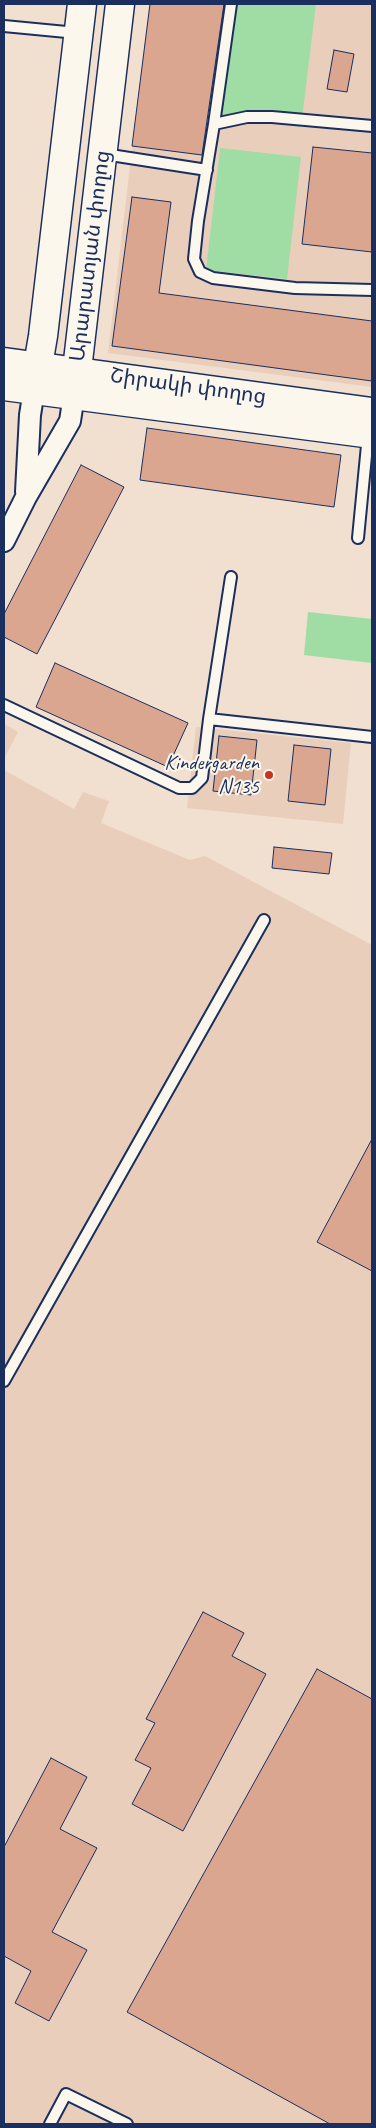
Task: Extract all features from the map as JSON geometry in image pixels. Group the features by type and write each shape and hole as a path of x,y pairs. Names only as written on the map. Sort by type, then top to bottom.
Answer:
{"main road":[{"name":"Արարատյան փողոց","path":"36,378 82,4"},
{"name":"Արարատյան փողոց","path":"76,383 120,4"},
{"name":"Շիրակի փողոց","path":"4,362 36,378 371,427"},
{"name":"Շիրակի փողոց","path":"4,386 36,378"}],"street":[{"name":"Արարատյան փողոց","path":"26,497 30,415 36,378"},
{"name":"Արարատյան փողոց","path":"4,540 26,497 70,421 76,383"}],"lane":[{"path":"231,4 198,221 194,259 200,272 213,278 295,288 372,290"},
{"path":"4,26 78,34"},
{"path":"214,124 247,117 272,116 372,126"},
{"path":"103,154 207,170"},
{"path":"358,538 371,427"},
{"path":"4,705 179,788 192,788 202,778 208,719 231,577"},
{"path":"208,719 372,737"},
{"path":"4,1381 264,920"},
{"path":"50,2124 66,2094 127,2124"}],"shaded area":[{"path":"149,4 372,4 372,387 108,353"},
{"path":"4,724 18,732 4,759"},
{"name":"Kindergarden N135","path":"196,727 351,743 343,824 187,808"},
{"path":"4,770 74,809 83,792 109,801 101,823 190,860 205,856 372,945 372,2124 4,2124"}],"green space":[{"path":"234,4 316,4 301,127 220,117"},
{"path":"220,148 301,157 287,279 206,270"},
{"path":"308,612 372,619 372,663 304,655"}],"building":[{"path":"150,4 224,4 202,155 132,146"},
{"path":"334,50 354,54 347,92 327,89"},
{"path":"313,147 372,153 372,252 302,244"},
{"path":"132,197 171,202 159,293 372,321 372,381 112,346"},
{"path":"147,428 341,455 334,507 140,480"},
{"path":"81,465 124,487 37,654 4,637 4,614"},
{"path":"55,663 188,723 168,767 36,707"},
{"path":"219,736 257,740 251,795 213,791"},
{"path":"294,745 331,749 325,805 288,801"},
{"path":"274,847 332,853 329,874 272,868"},
{"path":"372,1139 372,1271 317,1242"},
{"path":"203,1612 244,1633 232,1656 266,1674 183,1831 132,1804 151,1768 135,1760 155,1723 146,1719"},
{"path":"317,1669 372,1699 372,2124 330,2124 127,2012"},
{"path":"51,1758 87,1777 60,1829 97,1848 52,1932 87,1950 49,2021 15,2003 31,1971 4,1956 4,1847"}],"place":[{"name":"Kindergarden N135","path":"269,775"}]}
